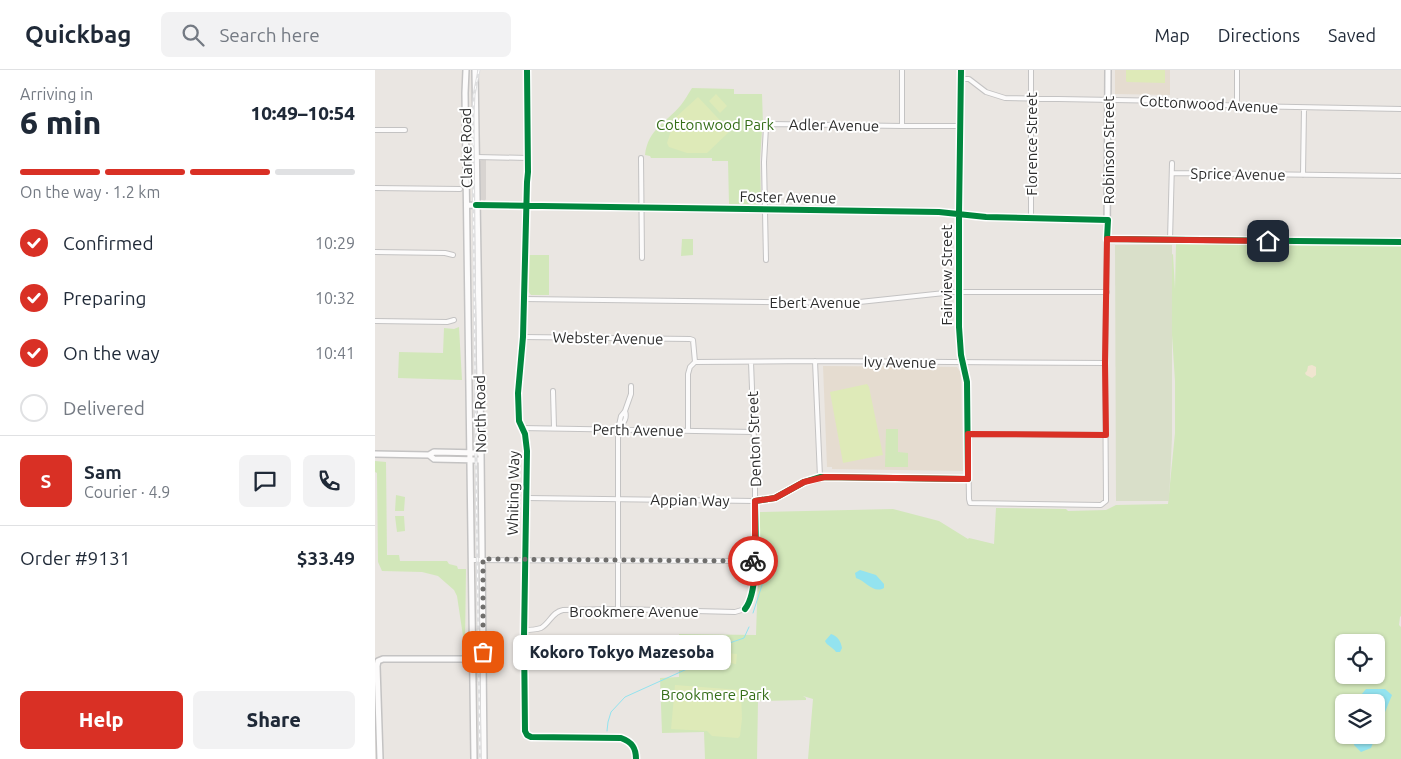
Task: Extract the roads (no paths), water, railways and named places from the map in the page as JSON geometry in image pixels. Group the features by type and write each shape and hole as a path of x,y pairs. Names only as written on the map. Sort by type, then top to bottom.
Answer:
{"street":[{"name":"Clarke Road","path":"466,70 467,226"},
{"name":"North Road","path":"475,70 483,559 484,759"},
{"name":"Whiting Way","path":"527,70 528,158 523,337 518,393 519,421 525,434 527,451 524,630 525,728 526,734 531,737 621,738 633,746 636,759"},
{"name":"Adler Avenue","path":"902,70 902,126"},
{"name":"Fairview Street","path":"961,70 958,292 959,334 967,382 969,502"},
{"name":"Florence Street","path":"1031,70 1031,218"},
{"name":"Robinson Street","path":"969,502 973,504 1101,505 1107,500 1105,363 1108,220 1108,70"},
{"path":"1237,70 1237,106"},
{"name":"Cottonwood Avenue","path":"961,79 972,81 987,92 1005,98 1171,101 1237,106 1304,108 1401,109"},
{"name":"Sprice Avenue","path":"1303,175 1304,108"},
{"name":"Adler Avenue","path":"765,209 765,129 771,124 961,126"},
{"path":"375,130 405,130"},
{"path":"476,157 528,158"},
{"path":"641,158 642,258"},
{"name":"Sprice Avenue","path":"1170,240 1172,163"},
{"name":"Sprice Avenue","path":"1172,173 1401,176"},
{"path":"375,188 460,189"},
{"name":"Foster Avenue","path":"467,205 939,212 987,217 1108,220"},
{"path":"765,209 766,260"},
{"name":"North Road","path":"467,226 474,759"},
{"path":"1107,239 1401,242"},
{"path":"375,252 445,252 453,255"},
{"name":"Ebert Avenue","path":"523,299 850,302 958,292 1107,292"},
{"path":"375,321 447,322 454,320"},
{"name":"Webster Avenue","path":"523,337 693,340 695,362"},
{"path":"815,361 820,477"},
{"path":"687,431 688,374 690,367 695,362"},
{"name":"Ivy Avenue","path":"695,362 1105,363"},
{"name":"Denton Street","path":"748,605 753,589 755,561 754,432 751,362"},
{"path":"618,609 619,428 625,421 625,411 631,394 631,386"},
{"path":"553,391 554,428"},
{"name":"Perth Avenue","path":"521,428 619,428 754,432"},
{"path":"968,434 1106,435"},
{"path":"375,454 429,455 434,452 481,453"},
{"path":"429,455 434,459 481,460"},
{"name":"Appian Way","path":"527,498 755,501 775,498 804,482 820,477 968,479"},
{"path":"472,560 755,561"},
{"name":"Brookmere Avenue","path":"524,630 535,630 542,627 560,610 618,609 735,612 741,611 748,605"},
{"path":"380,759 378,661 383,659 472,659"}],"water":[{"path":"860,570 876,575 884,584 884,588 873,588 856,578 855,573"},
{"path":"831,634 840,641 842,648 840,652 836,652 825,641"},
{"path":"1366,689 1385,689 1392,695 1385,712 1385,694 1362,694"},
{"path":"1373,744 1371,748 1361,752 1354,745"}],"waterway":[{"path":"753,613 763,582"},
{"path":"607,731 611,712 625,697 687,669 715,648 744,638 749,627"}],"railway":[{"path":"479,70 474,95 473,116 480,759"}],"place":[{"name":"Kokoro Tokyo Mazesoba","path":"483,652"}],"park label":[{"name":"Cottonwood Park","path":"715,124"},
{"name":"Brookmere Park","path":"715,694"}]}
